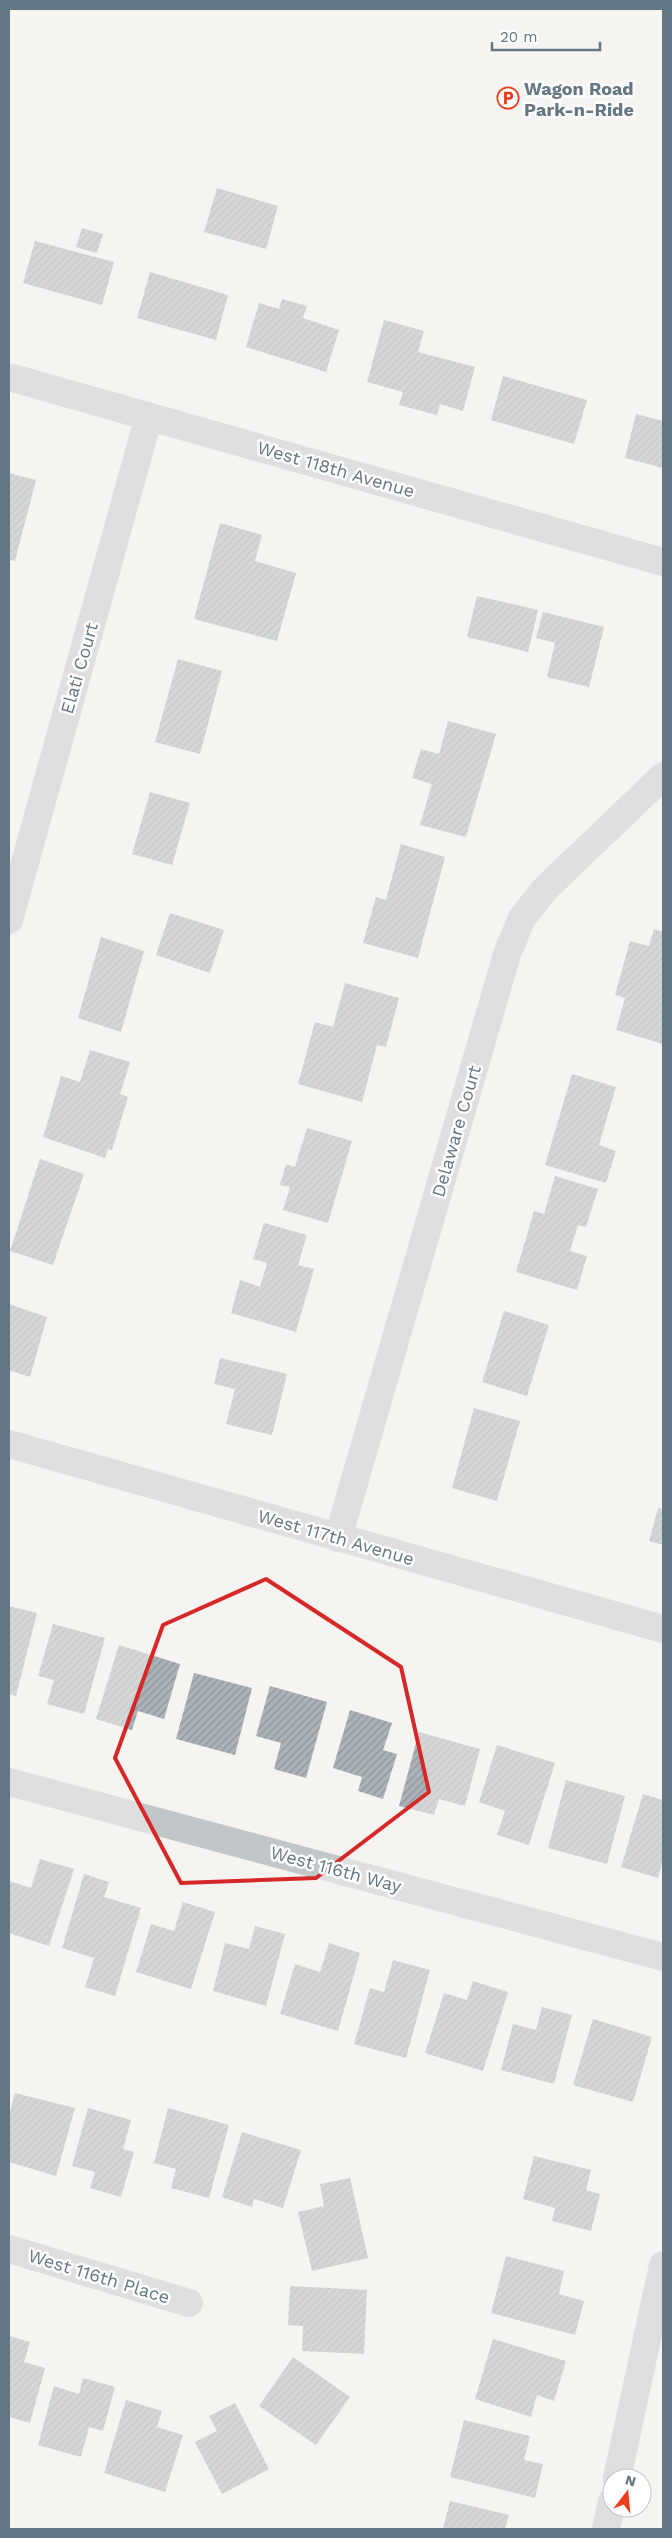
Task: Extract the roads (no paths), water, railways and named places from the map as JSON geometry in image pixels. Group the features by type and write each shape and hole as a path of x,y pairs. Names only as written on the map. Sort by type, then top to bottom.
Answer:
{"street":[{"name":"West 118th Avenue","path":"9,377 663,562"},
{"name":"Elati Court","path":"9,920 149,416"},
{"name":"Delaware Court","path":"338,1538 507,954 522,918 545,889 663,776"},
{"name":"West 117th Avenue","path":"9,1444 663,1629"},
{"name":"West 116th Way","path":"9,1782 663,1956"},
{"name":"West 116th Place","path":"9,2249 188,2303"},
{"path":"619,2468 663,2265"}],"place":[{"name":"Wagon Road Park-n-Ride","path":"508,98"}]}
